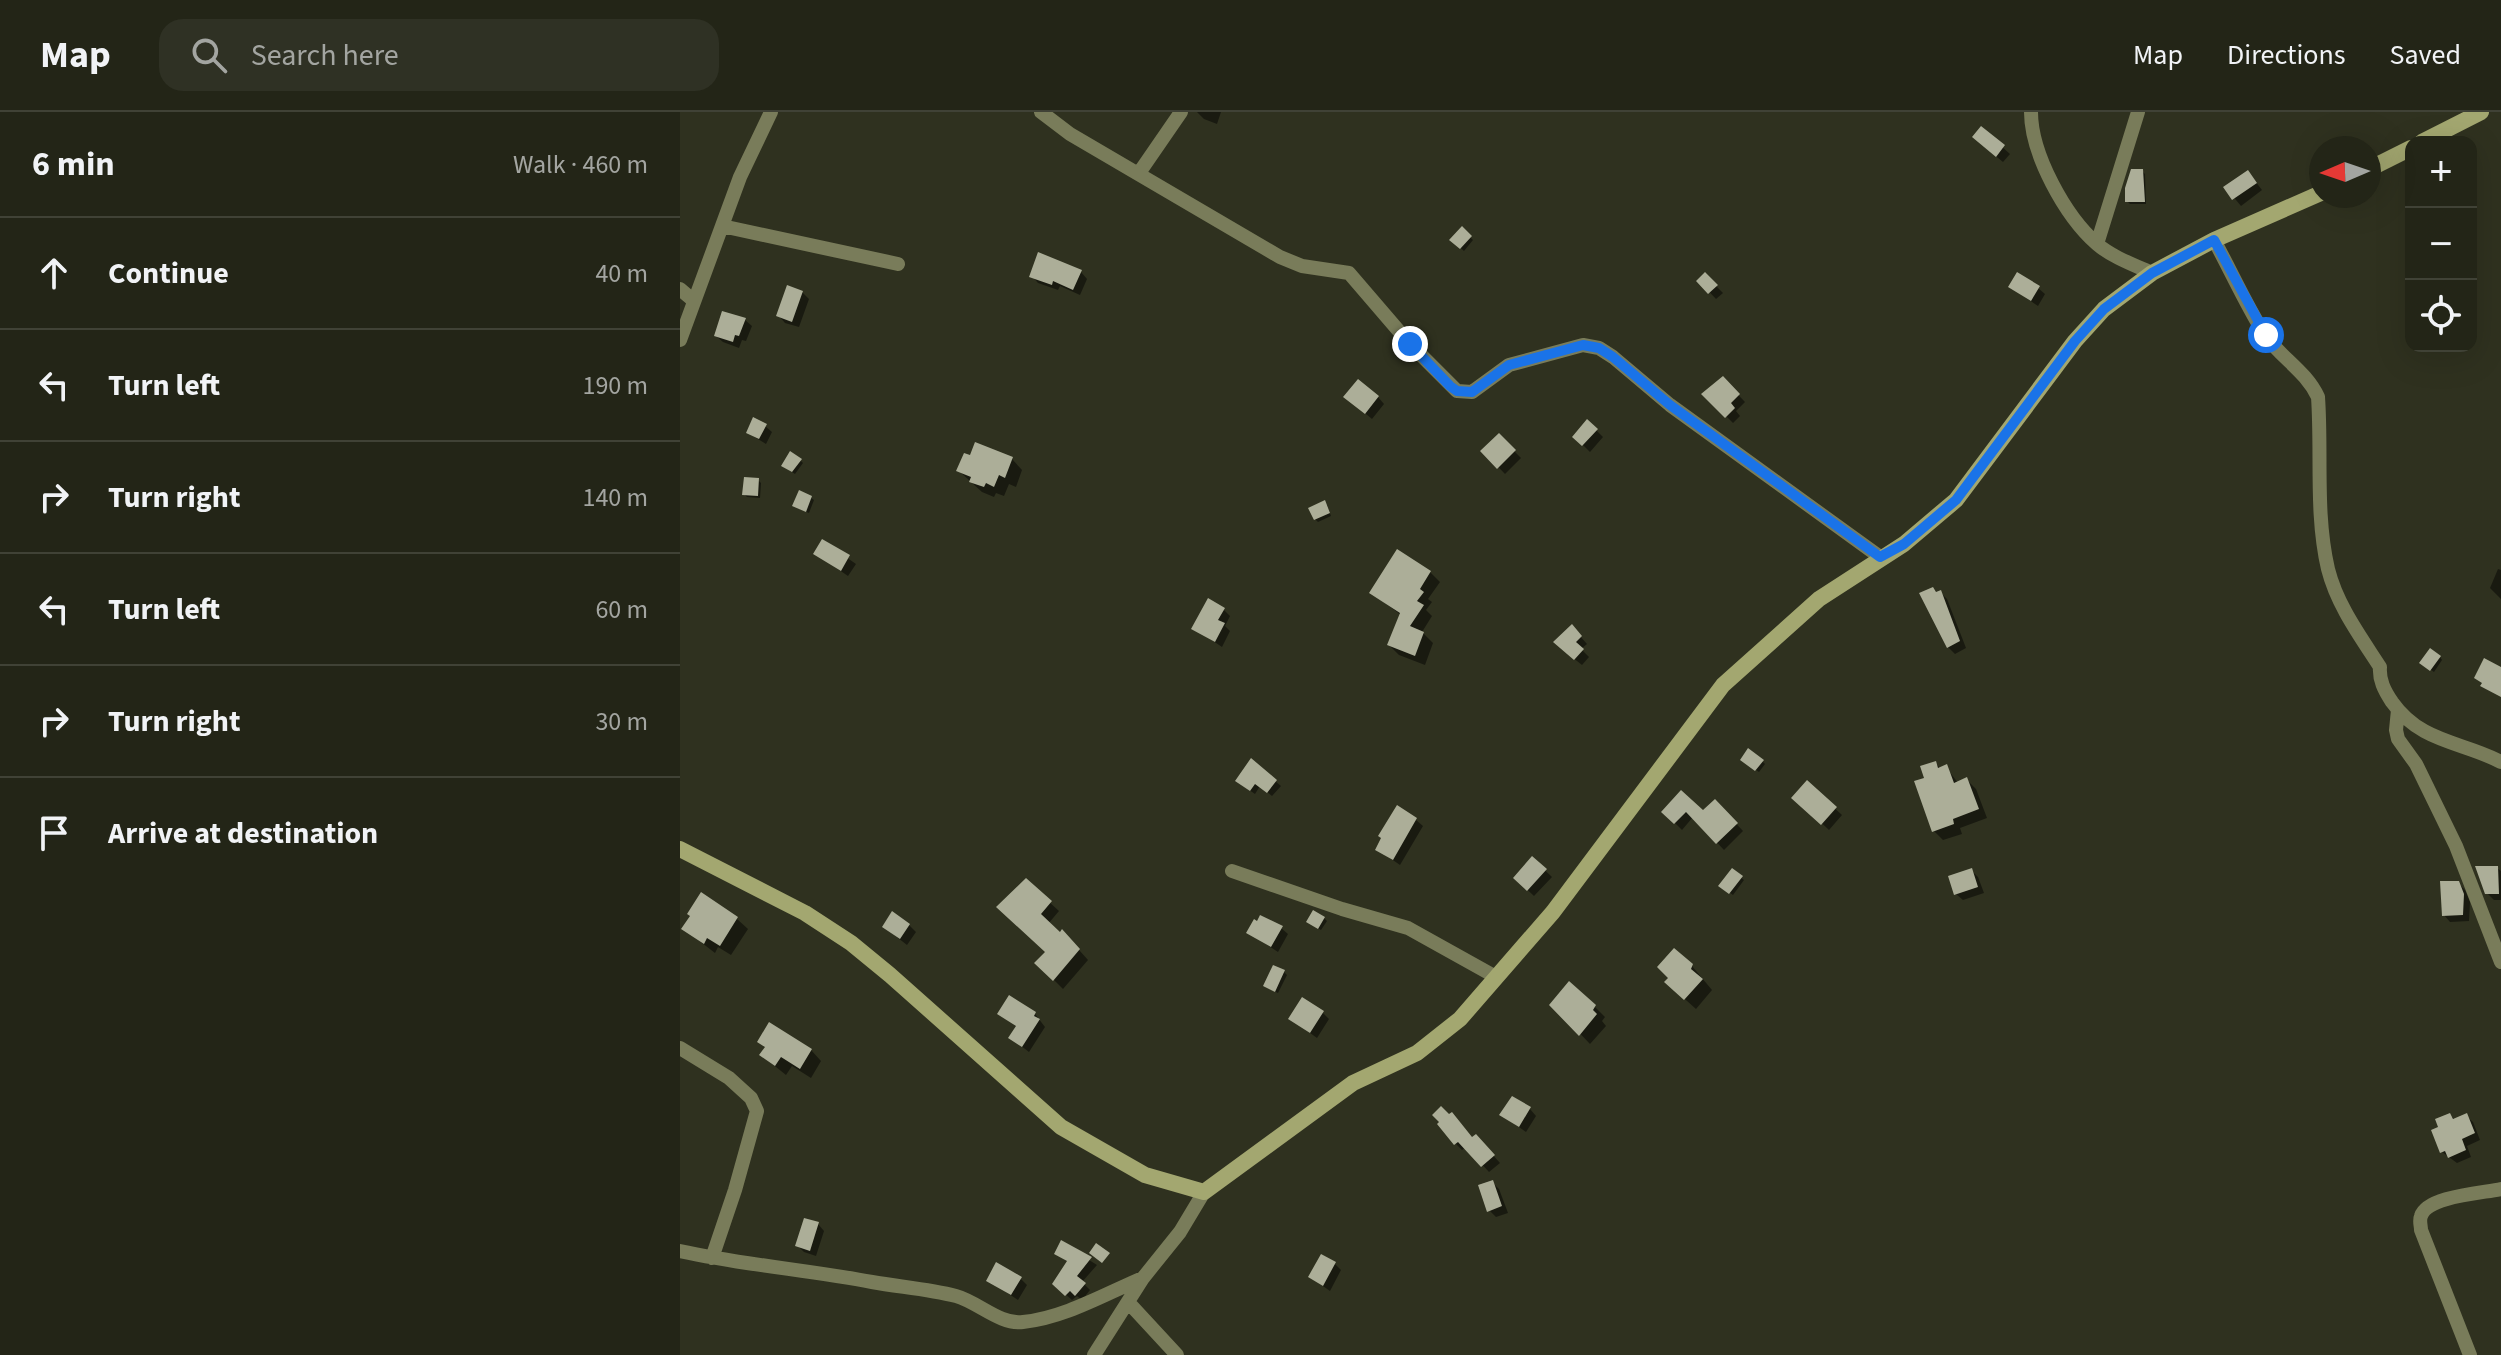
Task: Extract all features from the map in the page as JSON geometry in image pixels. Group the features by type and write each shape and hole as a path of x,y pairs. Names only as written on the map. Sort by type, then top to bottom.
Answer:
{"street":[{"path":"680,340 740,177 771,112"},
{"path":"1041,112 1070,134 1280,257 1302,266 1349,273 1410,344 1457,391 1472,392 1509,365 1583,345 1599,348 1670,405 1880,557"},
{"path":"1139,173 1181,112"},
{"path":"2031,112 2037,151 2048,176 2072,213 2097,244 2152,273"},
{"path":"2097,244 2138,112"},
{"path":"2434,136 2481,112"},
{"path":"2381,163 2405,151"},
{"path":"1094,1355 1143,1278 1180,1232 1204,1192 1353,1083 1417,1053 1460,1019 1553,912 1723,685 1819,599 1904,544 1956,500 2075,341 2104,309 2152,273 2214,240 2309,198"},
{"path":"722,226 898,264"},
{"path":"2214,240 2266,335 2286,360 2312,383 2318,397 2322,532 2329,571 2342,606 2380,667 2379,678 2398,710 2415,727 2501,762"},
{"path":"680,289 694,301"},
{"path":"2398,710 2398,739 2416,764 2456,846 2501,962"},
{"path":"680,849 805,913 851,943 1061,1127 1145,1175 1204,1192"},
{"path":"1232,871 1408,928 1496,977"},
{"path":"680,1048 729,1078 751,1098 757,1111 712,1258"},
{"path":"2470,1355 2421,1230 2421,1216 2427,1208 2441,1200 2501,1189"},
{"path":"680,1251 936,1291 966,1299 1006,1321 1021,1323 1071,1309 1143,1278"},
{"path":"1128,1302 1177,1355"}],"building":[{"path":"1981,126 2005,145 1996,157 1972,137"},
{"path":"2131,169 2143,169 2145,202 2125,202 2125,188"},
{"path":"2248,170 2257,183 2232,200 2223,187"},
{"path":"1462,226 1472,236 1460,249 1449,240"},
{"path":"1038,252 1082,270 1073,290 1053,281 1052,285 1029,277"},
{"path":"1705,272 1718,285 1708,294 1696,281"},
{"path":"2017,272 2040,286 2031,301 2008,287"},
{"path":"787,285 803,291 792,322 776,316"},
{"path":"722,311 746,318 739,336 735,335 733,342 714,336"},
{"path":"1723,376 1740,394 1731,403 1735,408 1725,418 1701,394"},
{"path":"1358,379 1379,396 1365,414 1343,397"},
{"path":"753,417 767,424 759,439 746,433"},
{"path":"1587,419 1598,429 1582,446 1572,437"},
{"path":"1499,433 1516,450 1497,469 1480,451"},
{"path":"975,442 1013,457 1005,478 999,475 994,487 969,482 971,477 956,471 964,453 970,455"},
{"path":"790,451 802,459 792,472 781,466"},
{"path":"744,477 759,478 758,496 742,495"},
{"path":"799,490 812,496 806,512 792,506"},
{"path":"1325,500 1330,513 1314,520 1308,508"},
{"path":"822,539 850,555 841,571 813,554"},
{"path":"1397,549 1431,571 1420,589 1424,592 1417,601 1424,605 1410,626 1424,632 1415,656 1387,645 1400,613 1369,593"},
{"path":"1933,587 1936,592 1941,590 1960,641 1947,648 1919,593"},
{"path":"1208,598 1225,608 1218,620 1225,623 1215,642 1191,629"},
{"path":"1572,624 1582,636 1576,642 1584,649 1574,660 1553,642"},
{"path":"2430,648 2441,656 2430,671 2419,663"},
{"path":"2484,658 2501,667 2501,697 2480,686 2482,683 2474,678"},
{"path":"1748,748 1764,760 1755,771 1740,760"},
{"path":"1251,758 1277,780 1267,793 1255,784 1250,791 1235,781"},
{"path":"1936,761 1938,768 1947,764 1954,783 1967,777 1979,809 1953,819 1954,824 1932,832 1914,781 1924,778 1920,766"},
{"path":"1807,780 1837,807 1821,825 1791,798"},
{"path":"1681,790 1703,810 1715,799 1738,823 1716,844 1686,812 1674,824 1661,812"},
{"path":"1397,805 1417,818 1393,860 1375,850 1381,838 1378,836"},
{"path":"1532,856 1547,869 1527,891 1513,878"},
{"path":"2475,866 2498,866 2499,894 2485,894"},
{"path":"1732,868 1743,876 1729,894 1718,886"},
{"path":"1972,868 1978,887 1954,895 1948,876"},
{"path":"1026,878 1052,901 1041,914 1060,932 1062,929 1080,949 1053,981 1034,963 1045,952 996,907"},
{"path":"2440,881 2459,881 2464,894 2463,915 2442,916"},
{"path":"701,892 738,917 720,946 707,938 704,944 681,929"},
{"path":"1313,910 1325,917 1318,929 1306,922"},
{"path":"892,911 910,924 900,939 882,927"},
{"path":"1260,915 1283,926 1271,947 1246,933"},
{"path":"1674,948 1693,964 1691,969 1703,979 1684,1000 1664,982 1668,978 1657,967"},
{"path":"1273,965 1285,970 1275,992 1263,986"},
{"path":"1569,981 1596,1005 1593,1010 1597,1014 1579,1036 1549,1005"},
{"path":"1009,995 1036,1012 1034,1016 1040,1019 1022,1047 1008,1038 1016,1026 997,1014"},
{"path":"1302,997 1324,1011 1310,1033 1288,1019"},
{"path":"769,1022 812,1049 800,1069 781,1057 775,1066 759,1055 765,1047 757,1042"},
{"path":"1512,1096 1531,1107 1519,1127 1499,1115"},
{"path":"1441,1106 1449,1114 1452,1112 1472,1137 1476,1134 1495,1155 1481,1167 1458,1142 1454,1145 1437,1124 1439,1122 1432,1115"},
{"path":"2450,1113 2453,1119 2467,1113 2475,1133 2462,1139 2466,1150 2448,1158 2445,1151 2440,1153 2431,1130 2438,1127 2435,1119"},
{"path":"1493,1180 1502,1206 1487,1212 1478,1185"},
{"path":"804,1218 819,1222 810,1251 795,1246"},
{"path":"1061,1240 1092,1257 1077,1276 1086,1283 1075,1296 1070,1291 1065,1296 1052,1284 1067,1261 1054,1254"},
{"path":"1096,1243 1110,1253 1102,1263 1089,1253"},
{"path":"1321,1254 1336,1262 1323,1286 1308,1277"},
{"path":"996,1262 1022,1277 1011,1295 986,1281"}],"route":[{"path":"1410,344 1450,386 1457,391 1472,392 1509,365 1583,345 1599,348 1670,405 1880,557 1904,544 1956,500 2075,341 2104,309 2152,273 2214,240 2266,335"}]}
